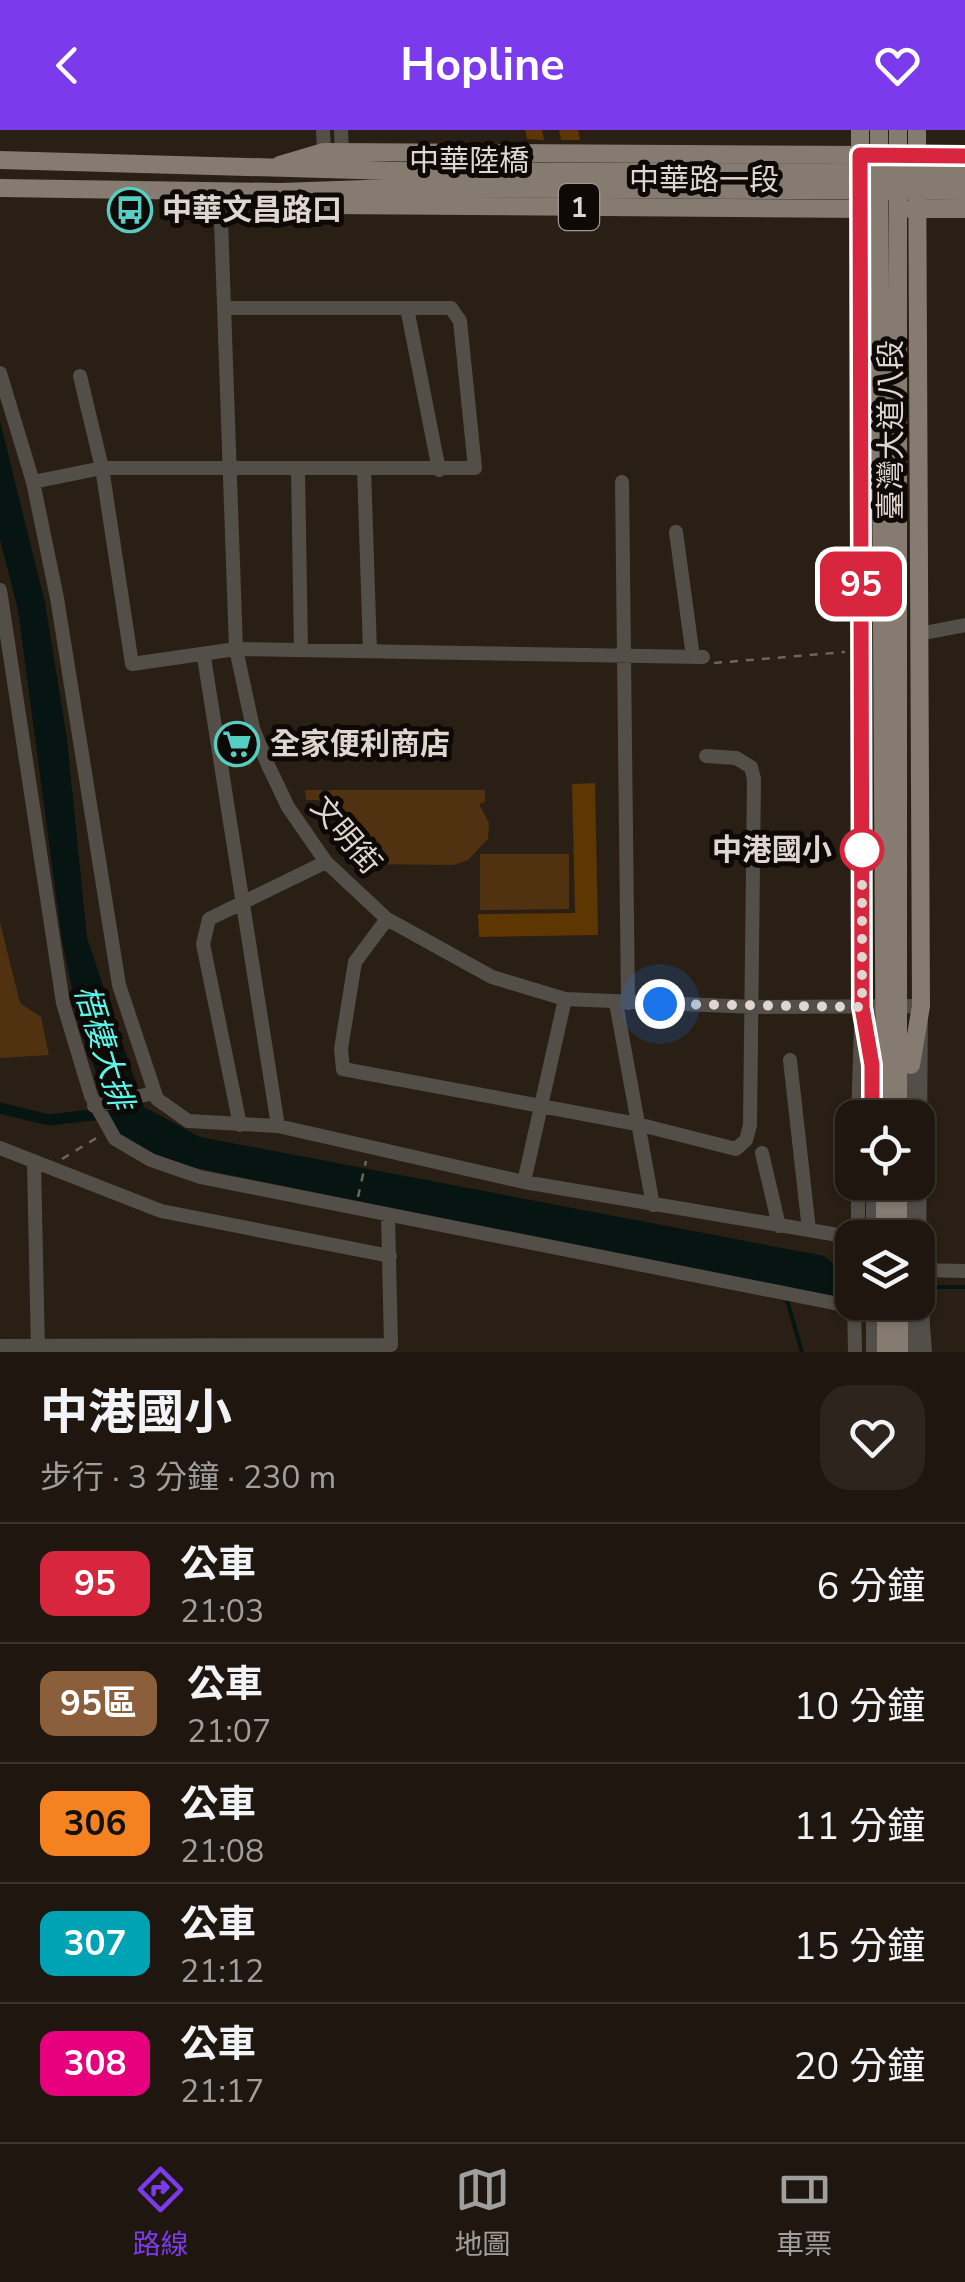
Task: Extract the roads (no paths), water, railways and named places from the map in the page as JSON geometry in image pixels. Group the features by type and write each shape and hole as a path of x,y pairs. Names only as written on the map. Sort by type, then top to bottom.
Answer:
{"main road":[{"name":"臺灣大道八段","path":"860,130 889,155"},
{"name":"臺灣大道八段","path":"879,130 889,155 889,209 861,650 882,1007 892,1065"},
{"name":"臺灣大道八段","path":"892,1065 882,1007 889,155 898,130"},
{"name":"臺灣大道八段","path":"889,155 918,130"},
{"name":"中華路一段","path":"280,165 333,152 889,155"},
{"name":"1","path":"889,155 965,156"},
{"name":"中華路一段","path":"0,160 280,165 393,179"},
{"name":"中華陸橋","path":"393,179 965,173"},
{"name":"中華路一段","path":"0,188 281,192 393,179"},
{"name":"中華陸橋","path":"393,179 965,191"},
{"name":"中華路一段","path":"281,192 325,205 889,209"},
{"name":"1","path":"889,209 965,208"},
{"name":"臺灣大道八段","path":"889,209 919,634 920,1006 892,1065"},
{"path":"887,1100 892,1065"},
{"path":"892,1065 896,1100"},
{"path":"886,1320 886,1352"},
{"path":"899,1320 899,1352"}],"street":[{"path":"323,130 333,152"},
{"path":"333,152 341,130"},
{"name":"文明街","path":"220,192 236,649 253,728 267,764 288,807 326,862 387,919 492,977 565,998 754,1007 920,1006"},
{"path":"33,482 102,468 475,468 460,321 451,308 226,308"},
{"path":"407,308 439,470"},
{"path":"0,374 33,482 93,807 119,985 152,1087 170,1111 188,1121 278,1126 524,1182 835,1234"},
{"path":"80,376 102,468 132,664 204,657 236,649 698,657 676,532"},
{"path":"364,468 370,650"},
{"path":"298,469 301,650"},
{"path":"622,482 622,1003 638,1124 654,1205"},
{"path":"0,590 62,1002 94,1106 108,1130 151,1160 200,1176 835,1301"},
{"path":"919,634 965,625"},
{"path":"204,657 246,902 278,1126"},
{"path":"387,919 355,962 340,1050 343,1068 390,1081 638,1124 736,1149 746,1140 750,1125 754,779 752,767 736,758 706,756"},
{"path":"240,1124 204,944 210,919 326,862"},
{"path":"524,1182 565,998"},
{"path":"920,1006 920,1220"},
{"path":"862,1100 882,1007"},
{"path":"790,1060 810,1230"},
{"path":"879,1100 892,1065"},
{"path":"892,1065 905,1100"},
{"path":"94,1106 152,1087"},
{"path":"0,1148 161,1212 390,1256"},
{"path":"762,1153 779,1226"},
{"path":"38,1348 41,1165"},
{"path":"0,1346 392,1345 388,1214"},
{"path":"935,1266 965,1271"},
{"path":"854,1320 854,1352"},
{"path":"873,1320 874,1352"},
{"path":"911,1320 911,1352"},
{"path":"923,1320 924,1352"}],"water":[{"name":"梧棲大排","path":"0,421 45,603 67,739 87,938 144,1107 200,1137 824,1256 835,1265 835,1300 158,1160 115,1130 78,1018 62,940 18,610 0,539"}],"waterway":[{"name":"梧棲大排","path":"0,1108 49,1120 109,1113"},
{"path":"935,1287 965,1287"},
{"path":"787,1300 802,1352"}],"place":[{"name":"中華文昌路口","path":"130,210"},
{"name":"全家便利商店","path":"237,744"},
{"name":"中港國小","path":"862,850"}]}
